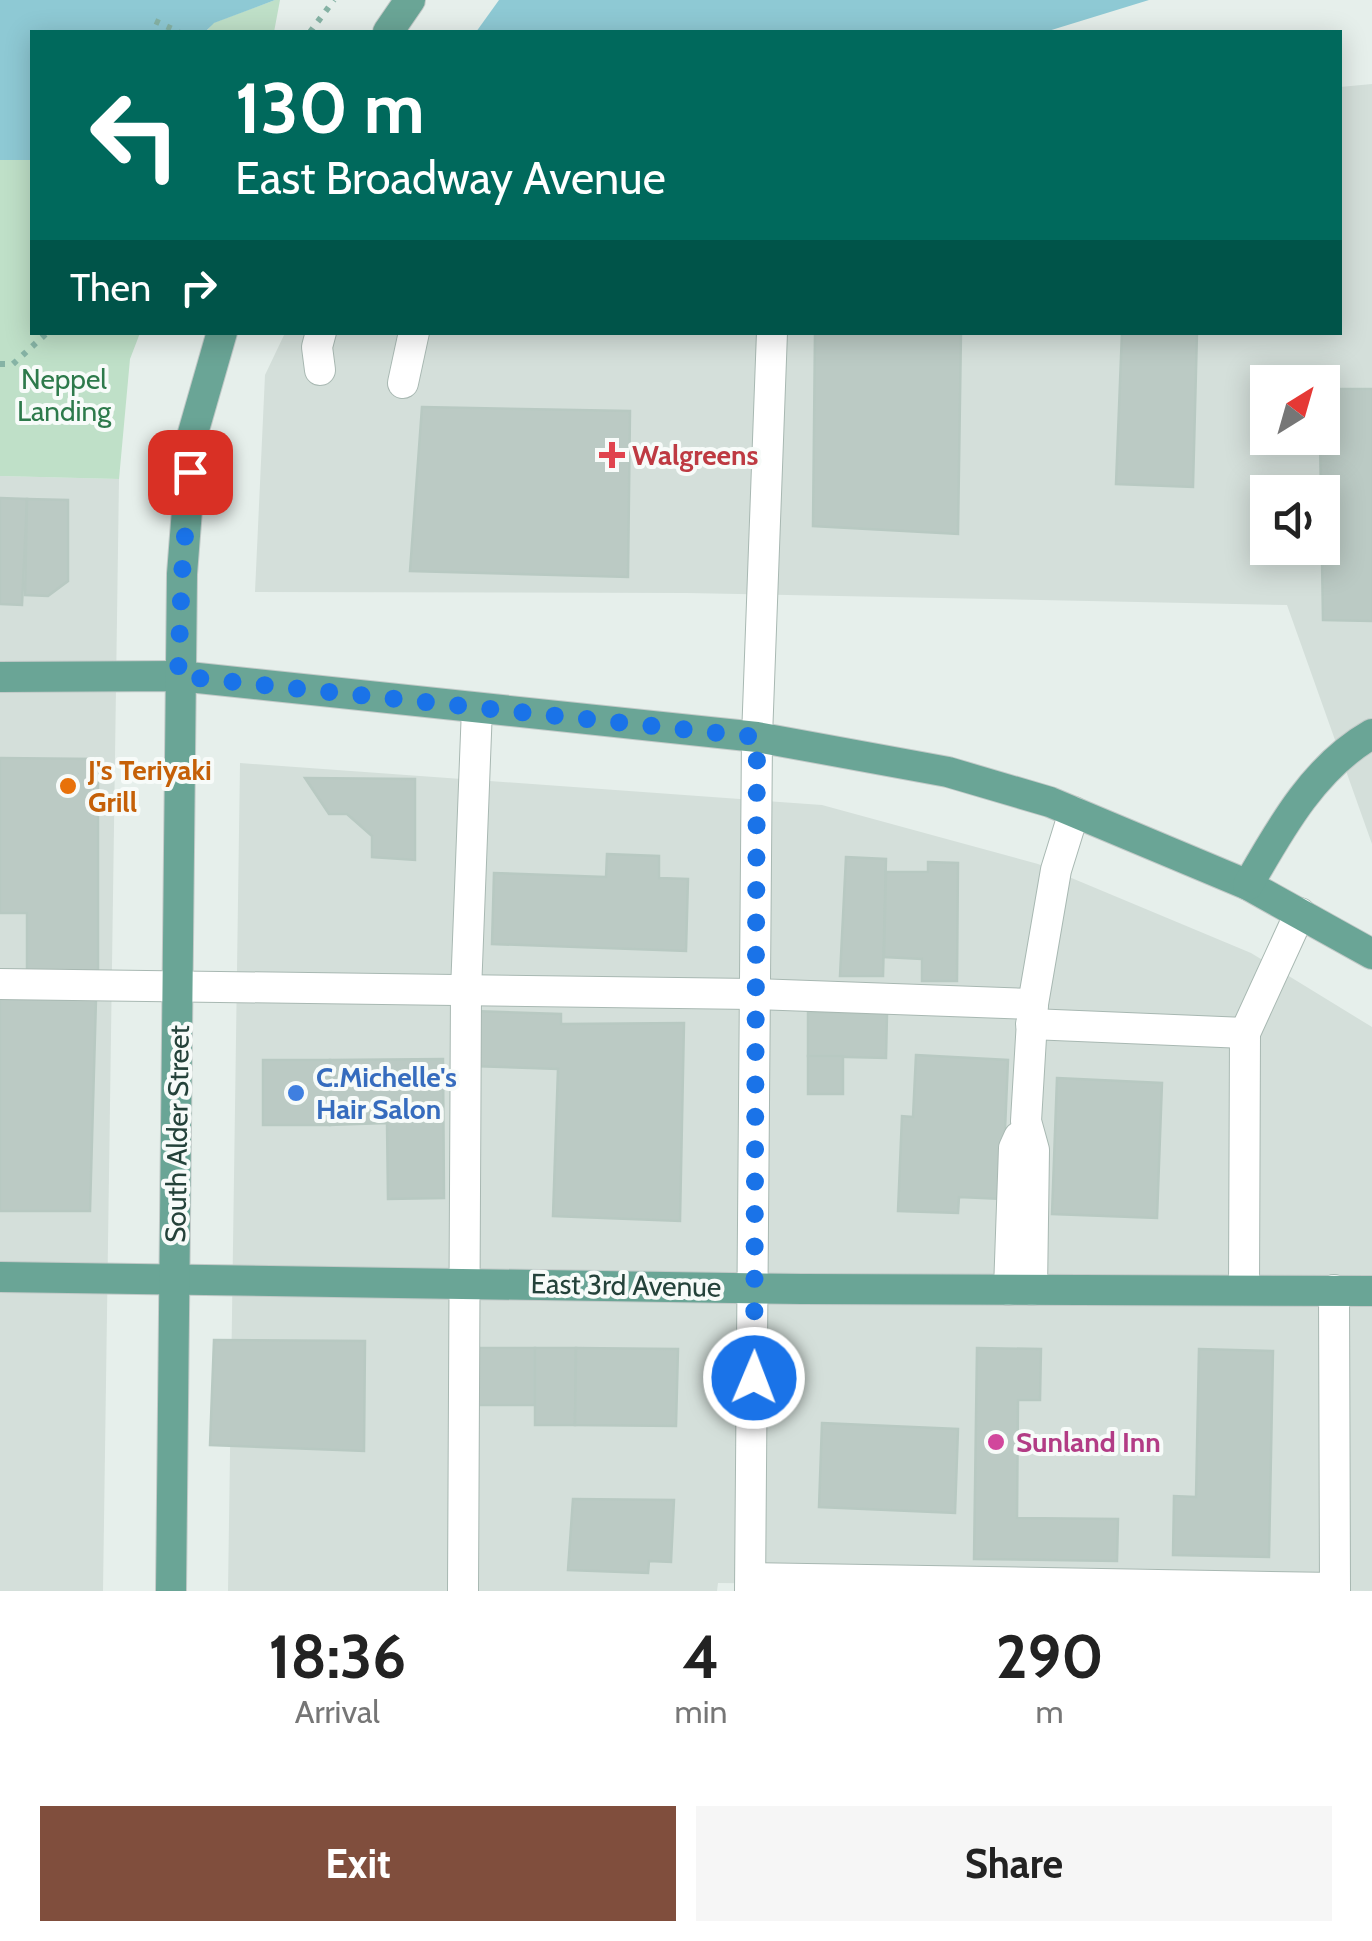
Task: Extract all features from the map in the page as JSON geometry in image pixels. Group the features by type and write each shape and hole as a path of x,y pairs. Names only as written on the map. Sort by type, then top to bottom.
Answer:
{"main road":[{"path":"389,30 410,0"},
{"name":"South Alder Street","path":"171,1591 182,574 193,432 221,335"},
{"path":"0,677 178,676 757,737 948,772 1050,802 1248,886 1372,954"},
{"path":"1248,886 1280,829 1315,782 1357,742 1372,734"},
{"name":"East 3rd Avenue","path":"0,1277 1372,1292"}],"street":[{"path":"320,370 317,347 321,335"},
{"path":"402,382 413,335"},
{"path":"772,335 757,737 750,1584 1335,1590 1334,1290"},
{"path":"462,1591 466,991 477,708"},
{"path":"1020,1290 1014,1148 1026,1121 1032,1014 1056,870 1074,812"},
{"path":"1244,1290 1244,1032 1300,913"},
{"path":"0,984 753,994 1244,1032"}],"path":[{"path":"312,30 334,0"},
{"path":"155,21 175,30"},
{"path":"0,364 13,364 45,335"}],"shaded area":[{"path":"1372,84 1372,844 1287,605 687,593 255,592 265,375 284,335 1342,335 1342,87"},
{"path":"0,476 119,479 103,1591 0,1591"},
{"path":"240,763 822,805 1038,864 1251,953 1372,1027 1372,1591 718,1583 717,1591 228,1591"}],"green space":[{"path":"280,0 274,30 208,30 213,23"},
{"name":"Neppel Landing","path":"0,160 30,160 30,335 139,335 130,359 119,479 0,476"}],"water":[{"path":"0,0 275,0 214,23 207,30 30,30 30,160 0,160"},
{"path":"499,0 1149,0 1052,30 477,30"}],"building":[{"path":"815,335 961,335 958,534 813,526"},
{"path":"1122,335 1197,335 1193,487 1116,484"},
{"path":"1340,389 1372,389 1372,621 1323,620 1322,565 1340,565 1340,475 1321,475 1320,455 1340,455"},
{"name":"Walgreens","path":"422,407 630,411 628,577 410,571"},
{"path":"0,498 27,499 22,605 0,604"},
{"path":"27,499 68,500 68,581 48,596 25,595"},
{"path":"0,758 98,759 98,971 27,970 27,913 0,913"},
{"path":"305,778 415,779 415,860 372,857 372,836 347,814 329,814"},
{"path":"607,854 659,856 659,878 688,879 686,951 492,944 494,873 606,877"},
{"path":"846,857 886,859 883,976 840,976"},
{"path":"928,862 958,863 957,981 922,981 922,959 884,957 886,872 928,872"},
{"path":"0,999 96,999 90,1211 0,1211"},
{"path":"473,1011 561,1014 561,1024 684,1023 680,1221 553,1216 558,1069 472,1066"},
{"path":"808,1012 887,1014 886,1058 808,1056"},
{"path":"916,1055 1008,1060 1002,1199 959,1197 958,1213 898,1211 902,1116 913,1117"},
{"path":"808,1056 843,1056 843,1094 808,1094"},
{"path":"443,1059 444,1198 388,1199 387,1123 330,1125 330,1060"},
{"name":"C.Michelle's Hair Salon","path":"263,1060 330,1060 330,1125 263,1125"},
{"path":"1057,1078 1162,1083 1157,1218 1052,1214"},
{"path":"214,1340 365,1341 364,1451 210,1445"},
{"path":"471,1348 535,1348 535,1405 470,1405"},
{"path":"535,1348 576,1348 575,1425 535,1425"},
{"path":"576,1348 678,1349 676,1426 575,1425"},
{"path":"977,1348 1041,1349 1040,1400 1018,1400 1017,1518 1118,1519 1117,1561 974,1559"},
{"path":"1199,1349 1273,1351 1269,1557 1173,1555 1174,1496 1196,1497"},
{"path":"822,1423 958,1429 955,1513 819,1507"},
{"path":"573,1499 674,1500 671,1562 649,1561 648,1573 568,1570"}],"place":[{"name":"Walgreens","path":"612,455"},
{"name":"J's Teriyaki Grill","path":"68,786"},
{"name":"C.Michelle's Hair Salon","path":"296,1093"},
{"name":"Sunland Inn","path":"996,1442"}],"route":[{"path":"190,472 178,676 757,737 754,1378"}]}
